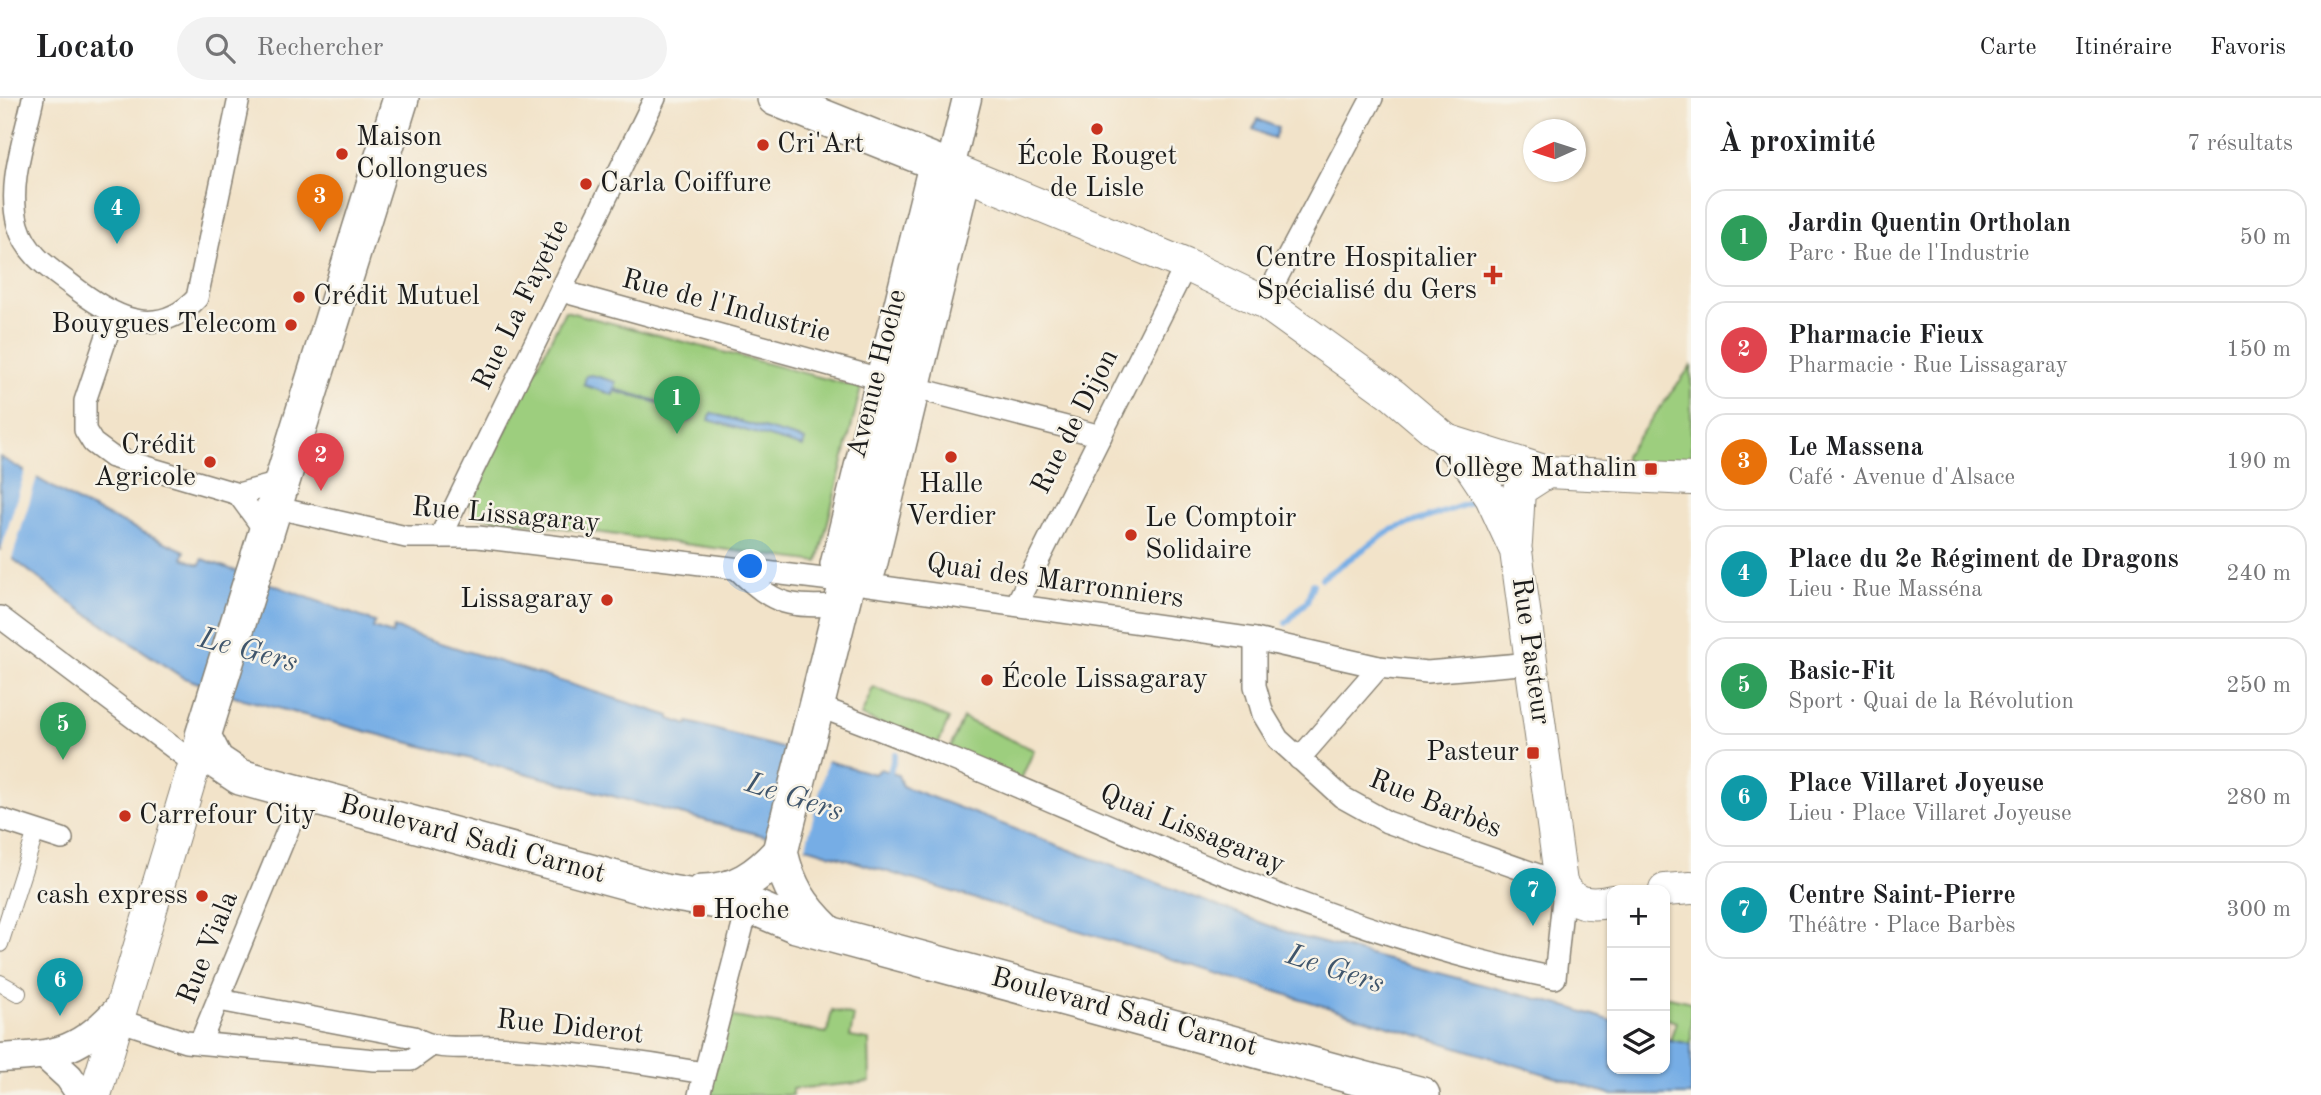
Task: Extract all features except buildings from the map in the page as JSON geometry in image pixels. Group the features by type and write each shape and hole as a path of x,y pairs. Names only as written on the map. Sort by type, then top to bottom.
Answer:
{"main road":[{"path":"99,1082 270,517 401,98"},
{"path":"775,98 1186,265 1264,302 1335,349 1446,440 1548,472 1691,479"},
{"name":"Avenue Hoche","path":"780,852 950,168"},
{"name":"Rue Pasteur","path":"1446,440 1491,497 1516,551 1563,886"},
{"path":"1516,551 1519,491 1548,472"},
{"name":"Boulevard Sadi Carnot","path":"199,750 240,776 664,892 750,895 796,925 1422,1095"},
{"path":"181,811 205,786 240,776"},
{"name":"Boulevard Sadi Carnot","path":"750,895 780,852"},
{"name":"Boulevard Sadi Carnot","path":"780,852 794,895 804,910 826,931"},
{"path":"1563,886 1586,904 1607,902"},
{"path":"1670,890 1691,888"}],"street":[{"path":"33,98 14,189 18,226 37,259 114,315 154,322 184,312 197,298 239,98"},
{"name":"Rue La Fayette","path":"440,537 655,98"},
{"path":"950,168 967,98"},
{"path":"1264,302 1372,98"},
{"name":"Avenue Hoche","path":"950,168 919,389 875,571 845,593 831,564 877,378 950,168"},
{"name":"Rue de Dijon","path":"1016,605 1186,265"},
{"name":"Rue de l'Industrie","path":"561,291 877,378"},
{"path":"114,315 85,401 85,430 93,443 112,457 238,494 270,517"},
{"path":"919,389 1101,436"},
{"path":"238,494 270,517"},
{"name":"Rue Lissagaray","path":"270,517 406,537 478,537 737,569 845,593"},
{"path":"737,569 762,592 779,602 802,607 845,593"},
{"name":"Quai des Marronniers","path":"845,593 1016,605 1255,639 1379,667 1427,671 1532,663"},
{"path":"0,617 199,750"},
{"name":"Rue Barbès","path":"1255,639 1255,686 1273,731 1299,760 1342,797 1371,815 1563,886"},
{"path":"1299,760 1379,667"},
{"name":"Quai Lissagaray","path":"816,710 1323,912 1483,962 1555,978 1563,886"},
{"name":"Rue Viala","path":"120,1013 186,1042 200,1043 303,793"},
{"path":"0,819 62,839"},
{"path":"0,944 36,831"},
{"path":"699,1095 750,895"},
{"path":"0,983 18,993"},
{"name":"Rue Diderot","path":"219,1000 414,1037 429,1046 495,1047 638,1061 704,1073"},
{"path":"0,1058 46,1056 80,1042 120,1013"},
{"name":"Rue Diderot","path":"200,1043 375,1060 411,1060 429,1046"},
{"path":"46,1056 99,1082"},
{"path":"46,1056 69,1077 81,1095"}],"green space":[{"path":"565,311 861,388 818,562 475,516 469,503"},
{"path":"1691,366 1691,468 1625,462 1625,455"},
{"path":"873,687 949,719 937,747 861,716"},
{"path":"963,718 1034,750 1019,784 948,752"},
{"path":"1670,997 1691,1002 1691,1044 1670,1040 1676,1022 1670,1020"},
{"path":"832,1010 854,1016 850,1037 869,1040 870,1082 792,1089 792,1095 709,1095 728,1016 827,1033"}],"water":[{"path":"1258,119 1278,128 1274,139 1253,129"},
{"path":"592,375 616,382 615,389 661,404 614,391 613,395 584,385 586,376"},
{"path":"682,402 690,402 696,412 690,422 682,422 676,416 676,408"},
{"path":"711,413 805,440 803,447 709,420"},
{"name":"Le Gers","path":"0,457 84,505 185,551 183,558 199,565 203,559 375,622 373,628 392,634 394,628 670,716 670,719 688,725 689,722 874,774 881,769 898,775 902,786 1297,936 1607,1019 1607,1074 1670,1074 1670,1040 1691,1044 1691,1095 1613,1095 810,848 243,699 182,677 71,603 0,549"}],"pier":[{"path":"17,462 38,474 11,562 0,554 26,468"},
{"path":"791,747 828,758 805,850 768,840"}],"waterway":[{"path":"1322,578 1391,530 1473,502"},
{"path":"1286,623 1307,601 1313,584"},
{"path":"888,779 895,754"}],"place":[{"name":"École Rouget de Lisle","path":"1097,129"},
{"name":"Cri'Art","path":"763,145"},
{"name":"Maison Collongues","path":"342,154"},
{"name":"Carla Coiffure","path":"586,184"},
{"name":"Le Massena","path":"320,232"},
{"name":"Place du 2e Régiment de Dragons","path":"117,244"},
{"name":"Centre Hospitalier Spécialisé du Gers","path":"1493,275"},
{"name":"Crédit Mutuel","path":"299,297"},
{"name":"Bouygues Telecom","path":"291,325"},
{"name":"Jardin Quentin Ortholan","path":"677,434"},
{"name":"Halle Verdier","path":"951,457"},
{"name":"Crédit Agricole","path":"210,462"},
{"name":"Collège Mathalin","path":"1651,469"},
{"name":"Pharmacie Fieux","path":"321,491"},
{"name":"Le Comptoir Solidaire","path":"1131,535"},
{"name":"Lissagaray","path":"607,600"},
{"name":"École Lissagaray","path":"987,680"},
{"name":"Pasteur","path":"1533,753"},
{"name":"Basic-Fit","path":"63,760"},
{"name":"Carrefour City","path":"125,816"},
{"name":"cash express","path":"202,896"},
{"name":"Hoche","path":"699,911"},
{"name":"Centre Saint-Pierre","path":"1533,926"},
{"name":"Place Villaret Joyeuse","path":"60,1016"}]}
